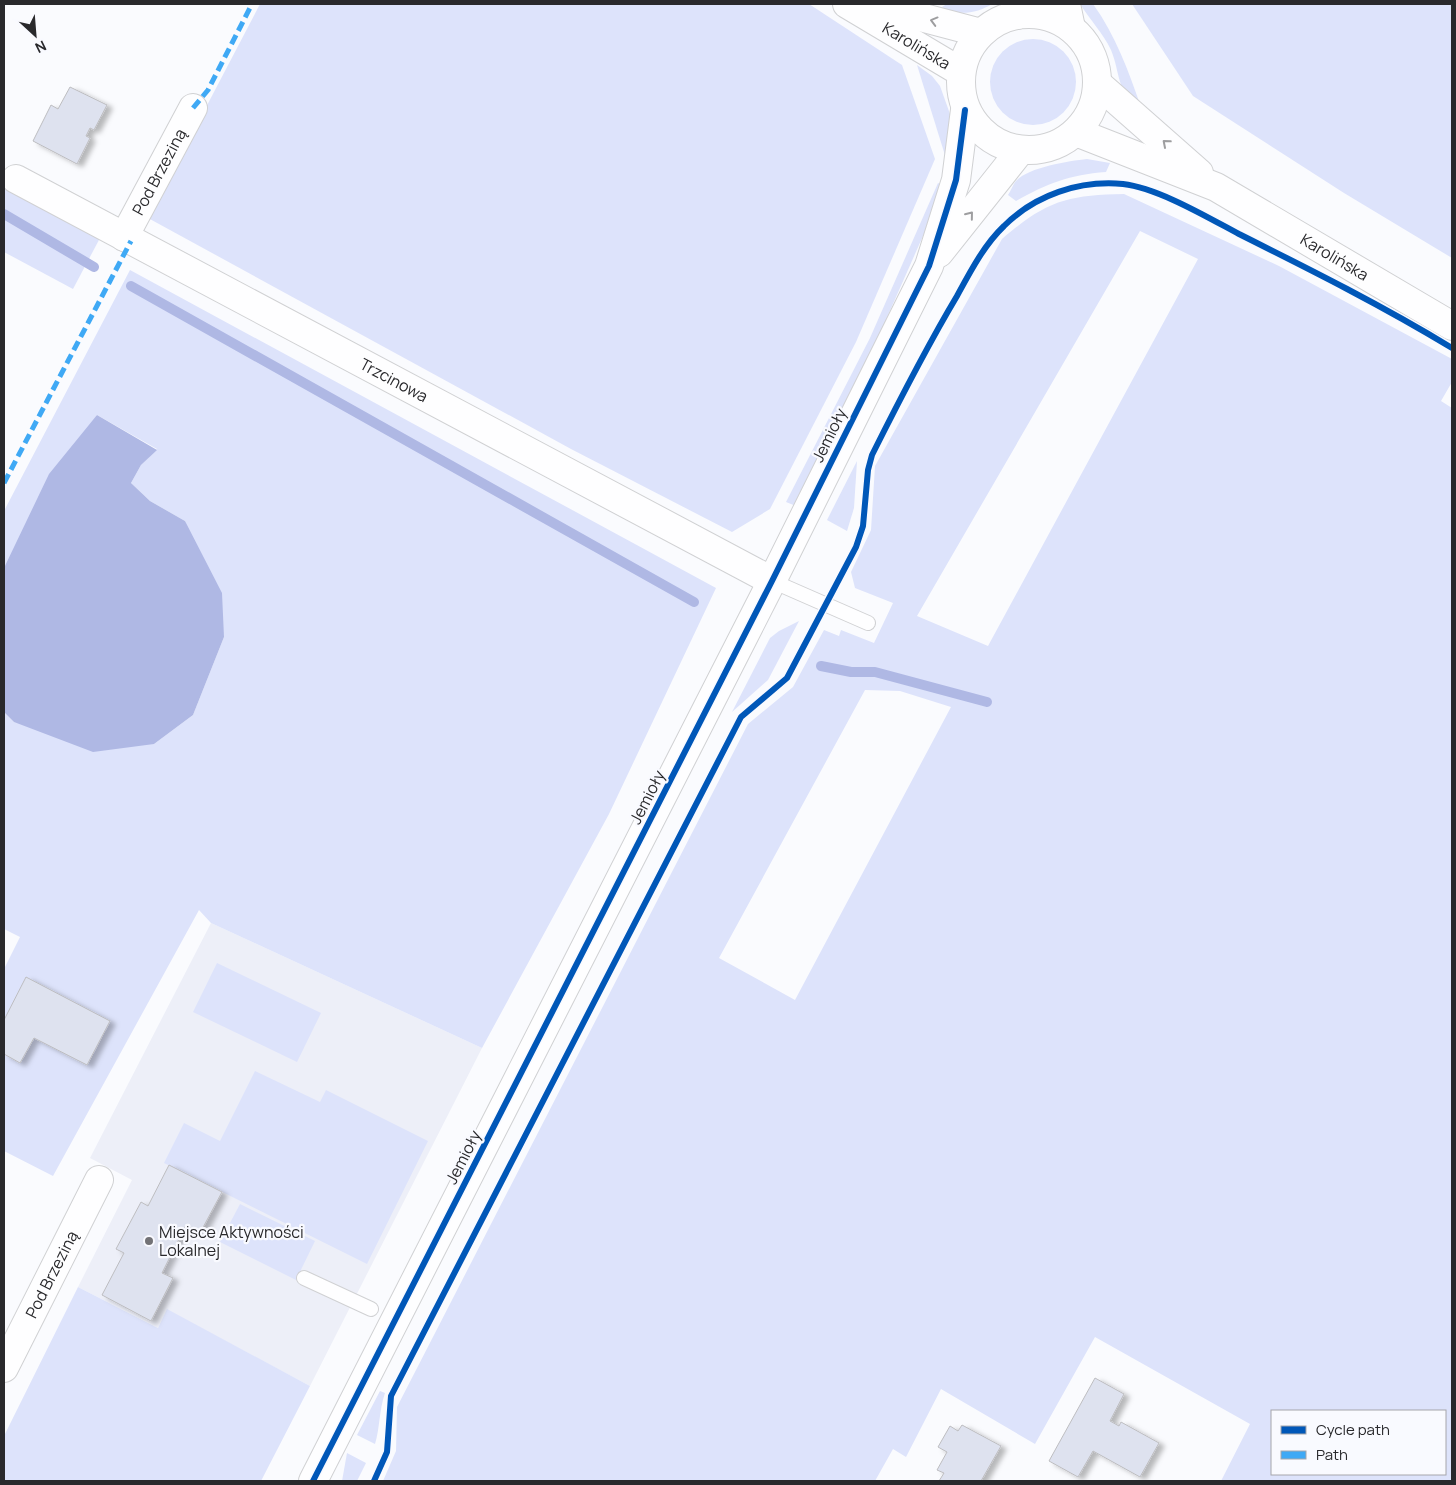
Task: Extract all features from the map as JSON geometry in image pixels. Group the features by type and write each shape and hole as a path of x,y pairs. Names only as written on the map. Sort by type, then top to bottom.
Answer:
{"street":[{"name":"Karolińska","path":"847,4 962,72"},
{"path":"871,4 981,33"},
{"path":"1017,9 1052,17 1069,16 1095,63 1098,84 1094,106 1076,132 1066,141 1044,150 1020,151 998,144 979,130 966,110 960,87 963,63 973,42 981,33 1017,9"},
{"name":"Karolińska","path":"1098,84 1216,187"},
{"name":"Pod Brzeziną","path":"124,237 193,108"},
{"name":"Jemioły","path":"313,1481 772,581 929,266 956,180 966,110"},
{"name":"Karolińska","path":"1076,132 1216,187 1452,326"},
{"name":"Jemioły","path":"929,266 1020,151"},
{"name":"Trzcinowa","path":"16,180 772,581"},
{"name":"Pod Brzeziną","path":"4,1368 99,1180"}],"lane":[{"path":"772,581 868,623"},
{"path":"304,1278 371,1309"}],"shaded area":[{"path":"260,4 809,4 902,65 935,159 856,342 770,509 732,532 571,449 148,218"},
{"path":"947,4 992,4 974,12 960,13 942,7"},
{"path":"1080,4 1093,4 1101,16 1121,54 1141,107 1127,95 1120,82 1111,50"},
{"path":"1132,4 1452,4 1452,258 1344,193 1193,96"},
{"path":"1033,39 1049,43 1063,52 1072,66 1076,82 1072,98 1063,112 1049,121 1033,125 1017,121 1003,112 994,98 990,82 994,66 1003,52 1017,43"},
{"path":"917,65 932,76 940,86 955,128 948,165"},
{"path":"1087,159 1110,163 1106,172 1081,175 1059,181 1038,189 1016,201 1008,195 1016,181 1030,172 1039,168"},
{"path":"938,183 945,186 866,365 796,506 786,502 870,338"},
{"path":"4,187 100,238 73,289 4,252"},
{"path":"1124,194 1279,266 1452,359 1452,382 1441,401 1452,408 1452,1481 1221,1481 1250,1424 1095,1337 1035,1444 941,1389 906,1457 893,1449 875,1481 383,1481 396,1451 397,1407 748,724 793,687 824,630 839,636 841,630 874,643 893,603 855,588 851,572 871,530 875,466 1002,239 1045,208 1087,196","holes":["1140,231 1198,259 988,646 917,616","865,690 900,691 951,707 795,1000 719,958"]},
{"path":"130,270 716,588 609,814 482,1048 211,923 199,910 53,1176 4,1151 4,969 20,937 4,929 4,712 14,722 154,744 193,715 224,637 185,521 150,501 131,483 141,465 157,449 97,415 4,568 4,511"},
{"path":"857,461 854,508 847,531 827,520"},
{"path":"799,621 768,680 732,712 770,638"},
{"path":"211,923 482,1048 310,1386 167,1310 158,1328 78,1287 132,1180 90,1158"},
{"path":"217,963 321,1013 297,1062 193,1012"},
{"path":"255,1071 320,1102 326,1090 428,1141 367,1264 164,1163 184,1123 220,1141"},
{"path":"240,1204 315,1241 296,1280 220,1242"},
{"path":"78,1287 158,1328 167,1309 310,1386 261,1481 4,1481 4,1436"},
{"path":"380,1391 385,1393 375,1444 357,1435"},
{"path":"347,1453 366,1463 357,1481 342,1481"}],"water":[{"path":"97,415 157,450 141,465 131,483 150,501 185,521 222,593 224,637 193,715 154,744 93,752 14,722 4,712 4,568 49,474"}],"building":[{"path":"70,87 107,105 94,130 90,128 86,136 90,138 77,164 33,141 51,105 58,109"},
{"path":"26,977 110,1021 87,1065 34,1038 20,1063 4,1054 4,1020"},
{"name":"Miejsce Aktywności Lokalnej","path":"169,1165 222,1192 200,1233 186,1225 162,1273 173,1278 151,1321 102,1295 124,1253 116,1249 141,1202 148,1206"},
{"path":"1095,1378 1124,1394 1110,1421 1119,1426 1121,1422 1159,1443 1140,1477 1093,1451 1078,1477 1049,1461"},
{"path":"962,1425 1001,1446 981,1481 939,1481 944,1473 937,1470 947,1452 938,1447 950,1426 958,1431"}],"waterway":[{"path":"4,214 94,267"},
{"path":"131,286 694,602"},
{"path":"821,666 851,672 875,672 987,702"}],"marked path":[{"path":"193,108 208,90 252,4"},
{"path":"4,483 131,241"}],"cycle path":[{"path":"313,1481 772,581 929,266 956,180 965,110"},
{"path":"374,1481 387,1452 391,1396 741,717 787,678 856,547 863,526 868,470 872,455 934,335 978,259 997,233 1016,215 1029,206 1044,198 1074,187 1107,183 1137,187 1167,197 1197,212 1373,303 1452,348"}],"place":[{"name":"Miejsce Aktywności Lokalnej","path":"149,1241"}]}
